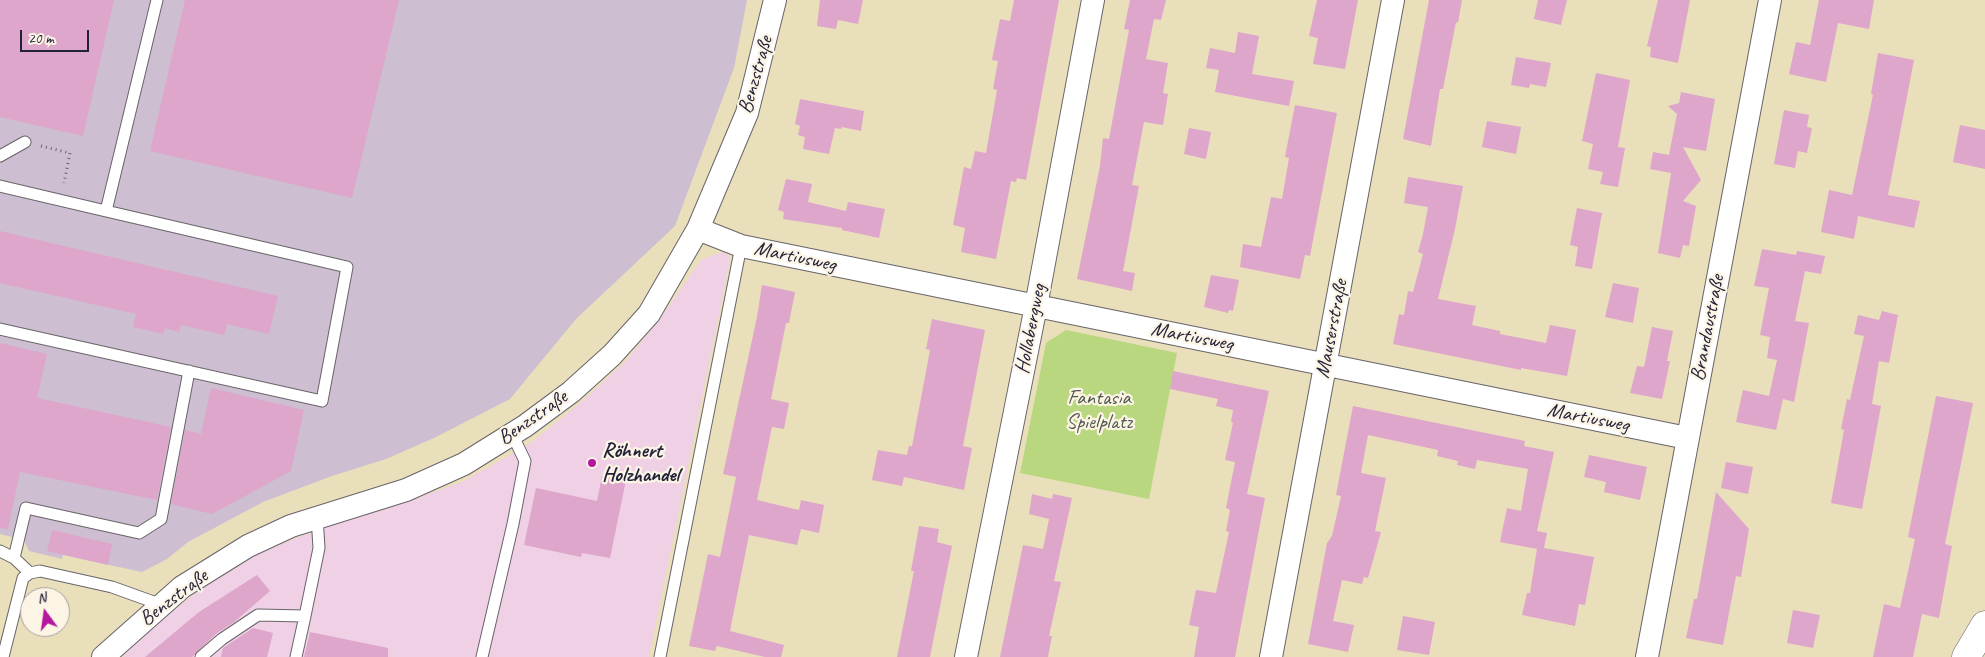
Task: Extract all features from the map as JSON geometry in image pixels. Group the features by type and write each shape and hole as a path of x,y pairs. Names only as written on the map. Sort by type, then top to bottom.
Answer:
{"street":[{"name":"Benzstraße","path":"103,657 182,587 248,546 292,526 406,490 464,464 512,434 571,392 612,355 649,314 698,229 747,113 775,0"},
{"name":"Hollabergweg","path":"966,657 1036,306 1093,0"},
{"name":"Mauserstraße","path":"1272,657 1393,0"},
{"name":"Brandaustraße","path":"1647,657 1770,0"},
{"name":"Martiusweg","path":"698,229 740,246 1687,438"},
{"path":"1966,657 1985,625"}],"lane":[{"path":"106,211 157,0"},
{"path":"0,156 26,142"},
{"path":"0,186 347,267 322,401 0,329"},
{"path":"660,657 740,246"},
{"path":"14,558 26,508 139,533 161,519 189,371"},
{"path":"482,657 513,524 525,461 512,434"},
{"path":"296,657 319,548 317,518"},
{"path":"0,551 14,558 30,573"},
{"path":"3,657 24,578 30,573 40,571 112,587 162,605"},
{"path":"202,657 222,639 258,615 305,616"}],"path":[{"path":"26,142 70,153 64,183"}],"shaded area":[{"path":"0,0 747,0 734,68 675,226 576,319 510,399 434,438 386,459 332,476 263,502 188,542 167,559 142,572 63,555 62,559 29,551 24,540 0,534"},
{"name":"Röhnert Holzhandel","path":"723,252 728,255 730,260 649,657 123,657 139,639 190,597 254,554 325,527 409,501 462,482 529,444 579,404 626,361 660,319 701,260"}],"green space":[{"name":"Fantasia Spielplatz","path":"1066,330 1177,353 1149,499 1020,473 1046,343"}],"building":[{"path":"0,0 114,0 83,136 0,117"},
{"path":"185,0 399,0 352,198 150,151"},
{"path":"820,0 863,0 858,24 838,20 836,29 817,26"},
{"path":"1014,0 1059,0 1026,180 1017,178 1016,182 1011,181 996,259 961,252 965,228 953,225 964,167 971,169 975,151 986,153 997,90 993,89 998,61 992,60 1000,19 1010,21"},
{"path":"1130,0 1166,0 1161,20 1154,19 1146,59 1168,63 1163,93 1168,94 1163,125 1144,122 1132,185 1139,186 1123,271 1135,273 1132,291 1077,279 1100,166 1103,138 1109,139 1129,30 1124,29"},
{"path":"1317,0 1358,0 1345,69 1313,64 1318,38 1309,36"},
{"path":"1429,0 1462,0 1443,89 1440,89 1431,146 1403,139"},
{"path":"1538,0 1567,0 1561,25 1534,19"},
{"path":"1658,0 1690,0 1678,63 1650,57 1651,47 1647,46"},
{"path":"1819,0 1874,0 1869,29 1838,23 1826,82 1789,74 1796,42 1810,45"},
{"path":"1238,32 1259,36 1252,74 1294,81 1289,106 1215,92 1219,70 1206,68 1210,48 1235,53"},
{"path":"1878,53 1914,60 1888,195 1920,201 1914,228 1858,216 1854,239 1821,232 1829,190 1852,195 1873,95 1871,94"},
{"path":"1516,57 1551,63 1546,87 1530,84 1529,88 1511,85"},
{"path":"1596,73 1630,80 1618,147 1625,148 1618,187 1600,184 1603,172 1588,169 1593,144 1582,141"},
{"path":"1681,92 1715,99 1706,151 1683,147 1701,180 1683,201 1696,206 1689,246 1683,245 1680,258 1658,253 1671,173 1650,169 1653,152 1669,155 1677,114 1668,106 1679,103"},
{"path":"800,99 864,111 861,131 842,127 841,129 835,128 829,154 803,149 805,137 798,135 800,126 795,124"},
{"path":"1295,105 1337,113 1310,256 1305,255 1300,279 1240,267 1243,244 1261,247 1271,197 1282,199 1289,158 1285,157"},
{"path":"1784,110 1809,115 1807,127 1812,128 1807,153 1798,151 1795,168 1774,164"},
{"path":"1487,121 1521,127 1516,154 1482,147"},
{"path":"1960,125 1985,130 1985,169 1953,162"},
{"path":"1189,128 1211,132 1206,159 1184,154"},
{"path":"1408,177 1463,186 1438,299 1476,306 1472,325 1500,331 1500,334 1546,343 1550,325 1576,330 1567,376 1521,368 1521,370 1393,344 1399,314 1404,315 1408,291 1413,292 1423,254 1418,252 1428,207 1404,203"},
{"path":"786,179 812,184 808,202 846,211 848,202 885,209 879,238 842,230 842,228 783,219 784,212 778,210"},
{"path":"1577,208 1602,213 1592,269 1575,266 1578,247 1570,245"},
{"path":"0,231 278,296 269,334 227,324 224,335 181,325 179,332 165,328 163,334 133,327 136,314 0,283"},
{"path":"1762,249 1796,255 1797,251 1825,256 1821,274 1805,271 1795,321 1809,323 1794,402 1783,399 1776,430 1736,422 1743,390 1769,396 1777,360 1767,358 1770,337 1760,335 1769,288 1754,286"},
{"path":"1211,275 1239,280 1233,311 1229,310 1228,313 1204,307"},
{"path":"1613,283 1639,288 1633,323 1605,317"},
{"path":"762,285 795,292 789,323 786,323 771,399 789,403 784,429 772,427 757,500 799,510 801,500 824,505 819,533 801,529 797,545 749,535 730,631 784,645 781,657 765,657 717,646 715,651 689,646 708,554 720,557 736,477 723,474 757,317"},
{"path":"1882,311 1898,315 1889,363 1879,361 1872,404 1881,406 1862,509 1831,503 1844,430 1841,429 1847,399 1850,400 1864,336 1854,334 1858,315 1879,320"},
{"path":"932,319 985,330 963,446 972,448 964,490 904,477 902,486 872,480 878,450 907,455 909,446 912,446 930,350 926,349"},
{"path":"1652,327 1673,331 1667,361 1670,361 1662,399 1630,393 1637,366 1644,367"},
{"path":"0,343 47,354 37,398 171,427 157,500 20,472 8,529 0,528"},
{"path":"1173,371 1269,391 1247,494 1265,498 1235,657 1194,657 1199,627 1189,625 1196,590 1216,593 1229,532 1226,531 1230,510 1226,508 1235,462 1225,460 1233,423 1231,422 1233,410 1216,406 1218,399 1170,389"},
{"path":"211,388 304,410 291,471 212,514 171,504 185,430 201,434"},
{"path":"1936,396 1973,403 1945,544 1952,546 1939,618 1922,614 1913,657 1873,657 1884,604 1900,608 1915,539 1908,537"},
{"path":"1353,406 1525,441 1524,446 1554,452 1537,531 1547,533 1544,548 1594,557 1585,605 1579,604 1575,626 1522,615 1527,593 1530,593 1537,549 1500,542 1507,508 1521,511 1528,469 1477,460 1475,469 1457,465 1458,461 1437,456 1438,450 1368,435 1361,473 1386,478 1375,531 1381,532 1368,578 1364,577 1362,584 1342,580 1333,621 1354,625 1348,652 1308,644 1327,543 1332,536 1341,496 1336,495"},
{"path":"1589,455 1647,467 1640,500 1604,492 1606,482 1584,477"},
{"path":"1726,462 1753,467 1748,494 1721,488"},
{"path":"602,476 626,480 610,558 582,553 581,557 524,545 536,488 597,501"},
{"path":"1716,492 1749,529 1741,577 1736,576 1723,645 1686,638 1694,599 1697,599"},
{"path":"1032,494 1052,499 1053,494 1072,498 1054,581 1061,582 1049,636 1052,636 1048,657 1000,657 1023,545 1043,549 1049,519 1029,514"},
{"path":"919,526 939,529 937,542 952,546 930,657 897,657 914,571 911,571"},
{"path":"52,530 112,544 108,565 47,551"},
{"path":"257,575 270,591 233,623 217,633 192,657 145,657 199,612"},
{"path":"1793,610 1820,615 1813,648 1787,643"},
{"path":"1403,616 1435,622 1429,655 1397,650"},
{"path":"253,628 273,633 267,657 221,657 223,648"},
{"path":"310,632 388,648 388,657 304,657"}],"place":[{"name":"Röhnert Holzhandel","path":"592,463"}]}
